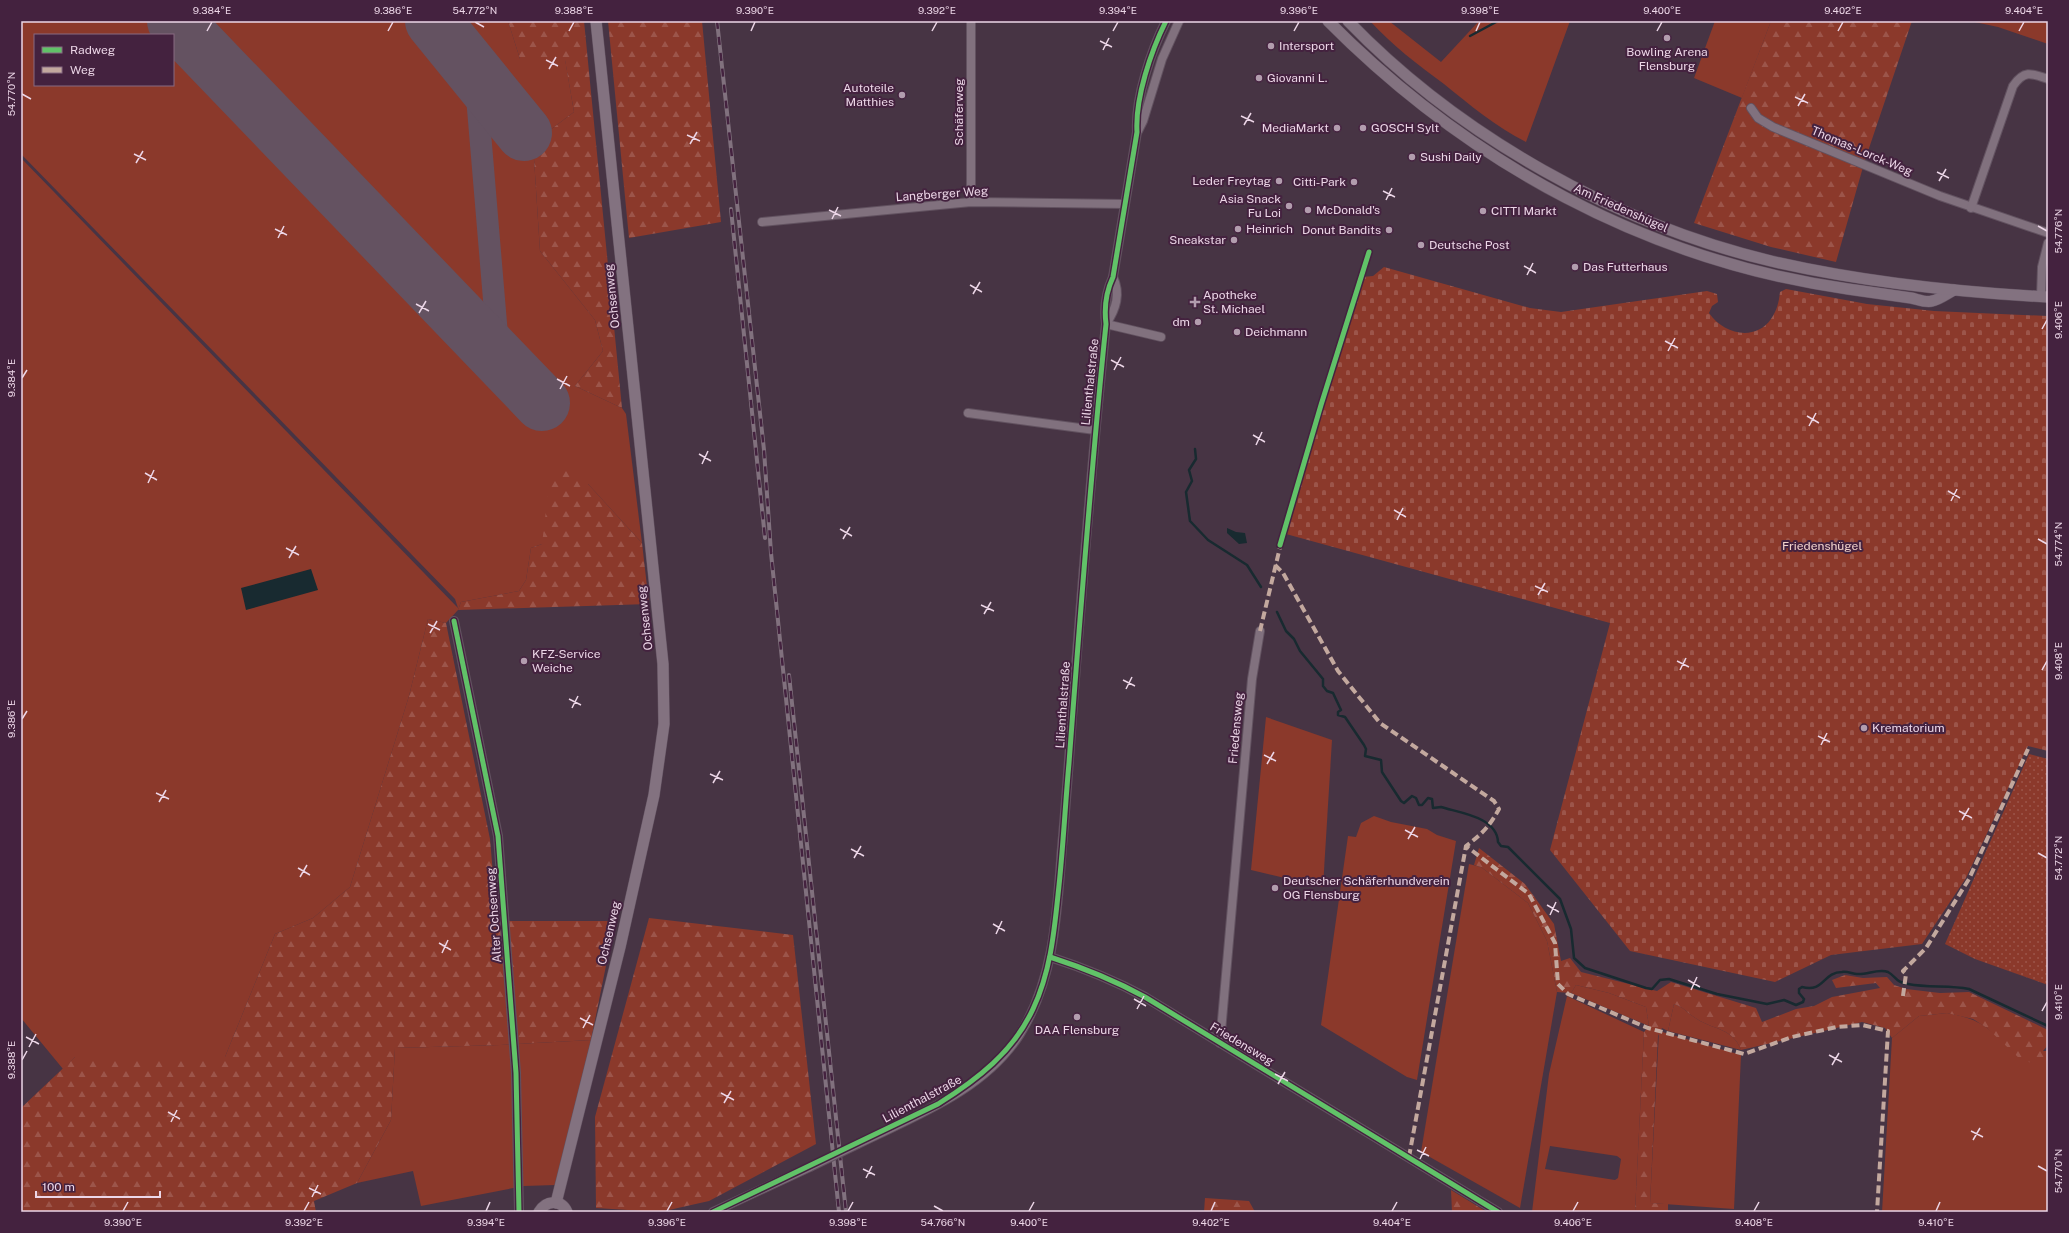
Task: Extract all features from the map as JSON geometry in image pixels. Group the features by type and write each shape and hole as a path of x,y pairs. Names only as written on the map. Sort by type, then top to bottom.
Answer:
{"main road":[{"name":"Ochsenweg","path":"556,1203 620,947 653,802 664,724 663,664 596,21"},
{"name":"Am Friedenshügel","path":"1328,21 1394,82 1475,144 1521,174 1608,219 1688,251 1733,265 1824,286 1932,302 1954,290"},
{"name":"Am Friedenshügel","path":"1348,21 1388,59 1487,136 1529,162 1622,210 1723,247 1770,260 1855,277 1954,290 2044,297"},
{"path":"539,1212 546,1204 556,1203 568,1211"}],"street":[{"name":"Schäferweg","path":"971,21 971,202"},
{"name":"Lilienthalstraße","path":"713,1212 858,1144 938,1104 970,1084 999,1058 1019,1035 1034,1008 1050,957 1060,881 1095,430 1106,324 1114,313 1118,288 1113,278 1137,132 1136,119 1141,94 1154,52 1166,21"},
{"name":"Lilienthalstraße","path":"1137,132 1143,121 1162,59 1179,21"},
{"path":"1971,208 2013,86 2018,78 2024,74 2034,74 2048,79"},
{"name":"Thomas-Lorck-Weg","path":"1751,108 1758,118 1773,127 1971,208 2048,233"},
{"name":"Langberger Weg","path":"762,222 971,202 1125,204"},
{"path":"2044,297 2042,267 2048,242"},
{"path":"1106,324 1161,337"},
{"name":"Lilienthalstraße","path":"968,413 1095,430"},
{"name":"Alter Ochsenweg","path":"454,621 498,836 516,1073 519,1212"},
{"name":"Friedensweg","path":"1220,1043 1252,679 1260,631"},
{"name":"Friedensweg","path":"1050,957 1086,969 1115,981 1498,1212"}],"green space":[{"path":"21,21 508,21 520,59 565,59 574,112 533,143 540,251 595,320 603,351 575,386 622,408 626,414 642,543 588,484 542,544 531,548 526,580 519,591 461,602 458,610 446,623 428,619 409,696 350,887 313,918 275,934 225,1057 75,1057 63,1069 21,1018 21,158 458,608 455,599 21,154"},
{"path":"508,21 584,21 622,408 575,386 603,351 595,320 540,251 533,143 574,112 565,60 520,59"},
{"path":"608,21 702,21 721,222 629,238"},
{"path":"1370,21 1389,21 1441,62 1479,21 1570,21 1526,142 1504,130 1473,108 1387,38"},
{"path":"1715,21 1771,21 1742,98 1694,78"},
{"path":"1771,21 1912,21 1865,160 1836,262 1771,247 1694,223"},
{"path":"1970,21 2048,21 2048,44 1998,27"},
{"name":"Friedenshügel","path":"1384,267 1530,308 1561,312 1707,291 1717,294 1718,302 1712,306 1709,313 1715,320 1722,326 1731,330 1748,333 1757,331 1771,319 1778,303 1780,292 1786,289 1867,304 1934,311 2048,316 2048,751 2028,746 1966,878 1922,944 1831,955 1775,982 1630,951 1550,850 1610,623 1286,534 1321,410 1362,277 1373,276"},
{"path":"551,468 571,472 588,484 642,543 649,604 458,610 461,602 519,591 526,580 531,548 542,544"},
{"path":"428,619 446,623 490,839 497,921 615,921 591,1040 500,1045 395,1048 391,1120 357,1183 314,1201 316,1212 21,1212 21,1108 75,1057 225,1057 275,934 313,918 350,887 409,696"},
{"path":"1266,717 1332,740 1323,887 1251,870"},
{"path":"2029,754 2048,759 2048,985 1975,959 1945,944"},
{"path":"1374,816 1391,822 1427,829 1437,835 1456,841 1417,1080 1407,1077 1321,1025 1348,836 1356,837 1361,823"},
{"path":"1479,848 1525,884 1554,924 1561,961 1570,958 1581,972 1657,991 1671,982 1756,1008 1762,1022 1796,1009 1814,1006 1832,997 1880,988 1876,983 1836,988 1832,980 1845,975 1863,978 1887,977 1894,985 1906,989 1940,993 1969,992 2048,1030 2048,1045 2043,1051 2048,1051 2048,1064 2035,1064 2020,1059 1987,1028 1973,1019 1947,1013 1919,1016 1892,1038 1885,1028 1862,1022 1741,1050 1738,1043 1728,1033 1703,1023 1681,1007 1674,1004 1668,1031 1662,1028 1658,1036 1650,1203 1668,1204 1668,1212 1635,1212 1644,1032 1649,1026 1646,1007 1609,993 1576,985 1571,993 1557,992 1547,941 1528,903 1481,867 1474,865"},
{"path":"1469,864 1481,867 1528,903 1547,941 1557,992 1520,1208 1421,1152"},
{"path":"649,918 793,935 816,1144 709,1201 660,1212 596,1208 595,1117"},
{"path":"1576,985 1609,993 1646,1007 1649,1026 1571,993"},
{"path":"1567,996 1644,1032 1635,1212 1532,1212 1549,1074","holes":["1550,1146 1617,1156 1621,1159 1618,1178 1615,1180 1545,1169"]},
{"path":"1674,1004 1681,1007 1703,1023 1728,1033 1738,1043 1741,1050 1668,1031"},
{"path":"1947,1013 1978,1022 1995,1034 2021,1058 2037,1063 2048,1064 2048,1212 1882,1212 1892,1038 1919,1016"},
{"path":"1659,1031 1741,1055 1734,1209 1650,1203"},
{"path":"591,1040 556,1185 524,1186 421,1206 413,1171 357,1183 391,1120 395,1048 500,1045"},
{"path":"1451,1190 1487,1212 1452,1212"},
{"path":"1205,1198 1249,1201 1255,1212 1204,1212"}],"water":[{"path":"1227,528 1236,532 1245,533 1247,543 1239,544 1227,533"},
{"path":"311,569 318,590 246,610 241,588"}],"waterway":[{"path":"1470,36 1498,21"},
{"path":"1195,449 1196,459 1189,470 1192,481 1186,492 1190,521 1208,540 1247,565 1261,587"},
{"path":"1277,612 1286,631 1294,639 1300,651 1323,679 1323,686 1327,691 1333,693 1341,710 1338,712 1338,715 1345,717 1364,745 1366,749 1365,756 1381,760 1382,772 1401,801 1404,803 1412,796 1416,798 1419,805 1422,805 1428,798 1432,799 1433,808 1441,807 1467,814 1476,817 1491,827 1501,846 1508,847 1560,899 1571,929 1574,958 1585,968 1646,988 1652,989 1660,980 1669,979 1717,994 1767,1004 1784,1000 1796,1005 1803,1002 1804,999 1799,993 1799,989 1802,987 1815,987 1836,973 1848,972 1861,974 1884,971 1891,974 1898,981 1904,983 1969,989 2048,1026"}],"taxiway":[{"path":"475,73 499,359"}],"runway":[{"path":"175,21 542,403"},
{"path":"433,21 524,133"}],"railway":[{"path":"717,21 764,450 771,553 839,1212"},
{"path":"731,209 765,538"},
{"path":"789,675 846,1212"}],"marked path":[{"path":"1260,631 1281,543"},
{"path":"1275,565 1283,573 1338,671 1380,723 1494,801 1499,809 1485,830 1466,846 1529,894 1555,943 1558,984 1568,994 1648,1028 1744,1054 1792,1037 1837,1027 1862,1025 1888,1031 1877,1212"},
{"path":"1903,996 1906,974 1903,971 1926,948 1969,879 2028,749"},
{"path":"1409,1157 1466,846"}],"cycle path":[{"path":"713,1212 938,1104 953,1095 967,1085 1005,1051 1025,1024 1039,995 1044,981 1050,953 1060,878 1095,434 1106,324 1106,300 1113,277 1137,132 1137,119 1141,90 1155,46 1166,21"},
{"path":"1280,545 1321,405 1369,252"},
{"path":"454,621 498,836 516,1073 519,1212"},
{"path":"1050,957 1099,975 1145,997 1498,1212"}],"place":[{"name":"Bowling Arena Flensburg","path":"1667,38"},
{"name":"Intersport","path":"1271,46"},
{"name":"Giovanni L.","path":"1259,78"},
{"name":"Autoteile Matthies","path":"902,95"},
{"name":"MediaMarkt","path":"1337,128"},
{"name":"GOSCH Sylt","path":"1363,128"},
{"name":"Sushi Daily","path":"1412,157"},
{"name":"Leder Freytag","path":"1279,181"},
{"name":"Citti-Park","path":"1354,182"},
{"name":"Asia Snack Fu Loi","path":"1289,206"},
{"name":"McDonald's","path":"1308,210"},
{"name":"CITTI Markt","path":"1483,211"},
{"name":"Heinrich","path":"1238,229"},
{"name":"Donut Bandits","path":"1389,230"},
{"name":"Sneakstar","path":"1234,240"},
{"name":"Deutsche Post","path":"1421,245"},
{"name":"Das Futterhaus","path":"1575,267"},
{"name":"Apotheke St. Michael","path":"1195,302"},
{"name":"dm","path":"1198,322"},
{"name":"Deichmann","path":"1237,332"},
{"name":"KFZ-Service Weiche","path":"524,661"},
{"name":"Krematorium","path":"1864,728"},
{"name":"Deutscher Schäferhundverein OG Flensburg","path":"1275,888"},
{"name":"DAA Flensburg","path":"1077,1017"}]}
